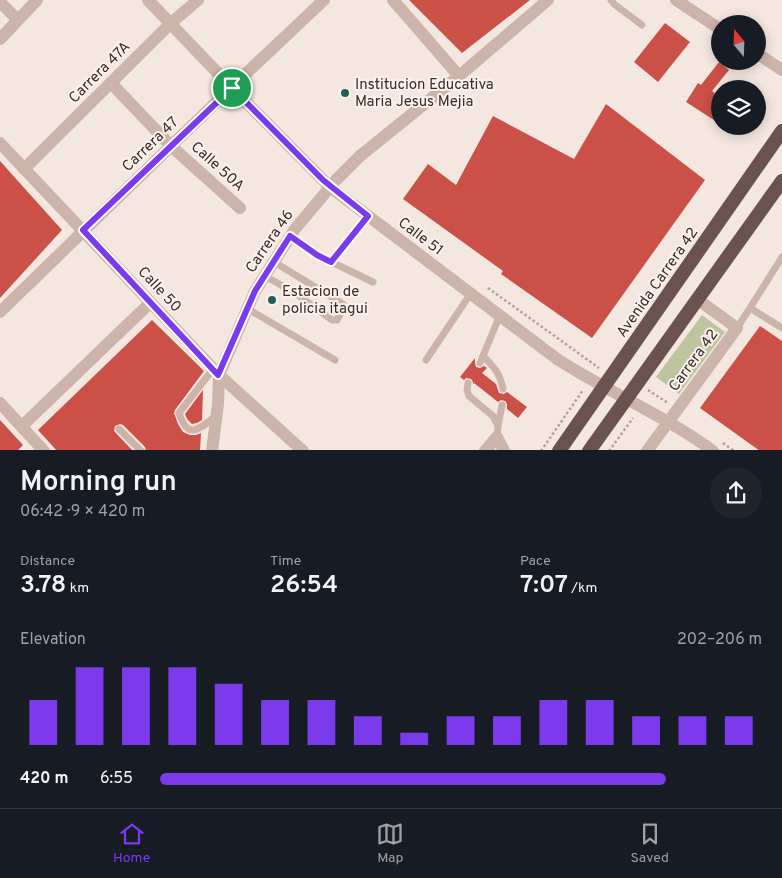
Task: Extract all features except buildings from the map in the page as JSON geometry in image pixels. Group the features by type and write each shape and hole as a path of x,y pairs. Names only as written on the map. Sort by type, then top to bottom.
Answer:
{"highway":[{"name":"Avenida Carrera 42","path":"559,450 782,131"},
{"path":"589,450 782,181"}],"street":[{"path":"0,39 37,0"},
{"name":"Calle 51","path":"148,0 330,187 557,359 668,421 713,450"},
{"name":"Carrera 47A","path":"24,168 171,23 198,0"},
{"name":"Carrera 47","path":"0,312 324,0"},
{"path":"393,0 459,76"},
{"name":"Carrera 46","path":"212,450 216,416 216,372 248,309 255,291 295,229 330,187 360,156 459,76 548,0"},
{"path":"676,0 711,23"},
{"path":"0,2 18,20"},
{"path":"766,59 782,70"},
{"name":"Calle 50A","path":"111,83 171,146 240,208"},
{"name":"Calle 50","path":"0,143 216,372 303,450"},
{"name":"Carrera 42","path":"647,450 737,328 697,300"},
{"path":"22,426 150,303"},
{"path":"0,403 41,450"},
{"path":"485,450 498,432"},
{"path":"498,432 504,450"}],"lane":[{"path":"611,0 642,25"},
{"path":"331,262 368,216"},
{"path":"290,236 317,255 373,282"},
{"path":"737,328 782,257"},
{"path":"265,276 295,293 332,320 337,320 344,307 343,304 274,262"},
{"path":"426,360 470,293"},
{"path":"750,308 782,328"},
{"path":"248,309 335,360"},
{"path":"500,316 482,359 497,370 502,379 503,389"},
{"path":"216,372 179,413 182,424 191,430 200,429 216,416"},
{"path":"468,384 467,390 470,396 493,416 498,432"},
{"path":"498,432 502,405"},
{"path":"119,429 140,450"}],"path":[{"path":"541,450 585,387"},
{"path":"609,450 633,418"}],"green space":[{"path":"702,315 725,332 679,394 656,377"}],"place":[{"name":"Institucion Educativa Maria Jesus Mejia","path":"345,93"},
{"name":"Estacion de policia itagui","path":"272,300"}],"route":[{"path":"232,88 330,187 368,216 331,262 317,255 290,236 255,291 218,375 83,230 232,88"}]}
